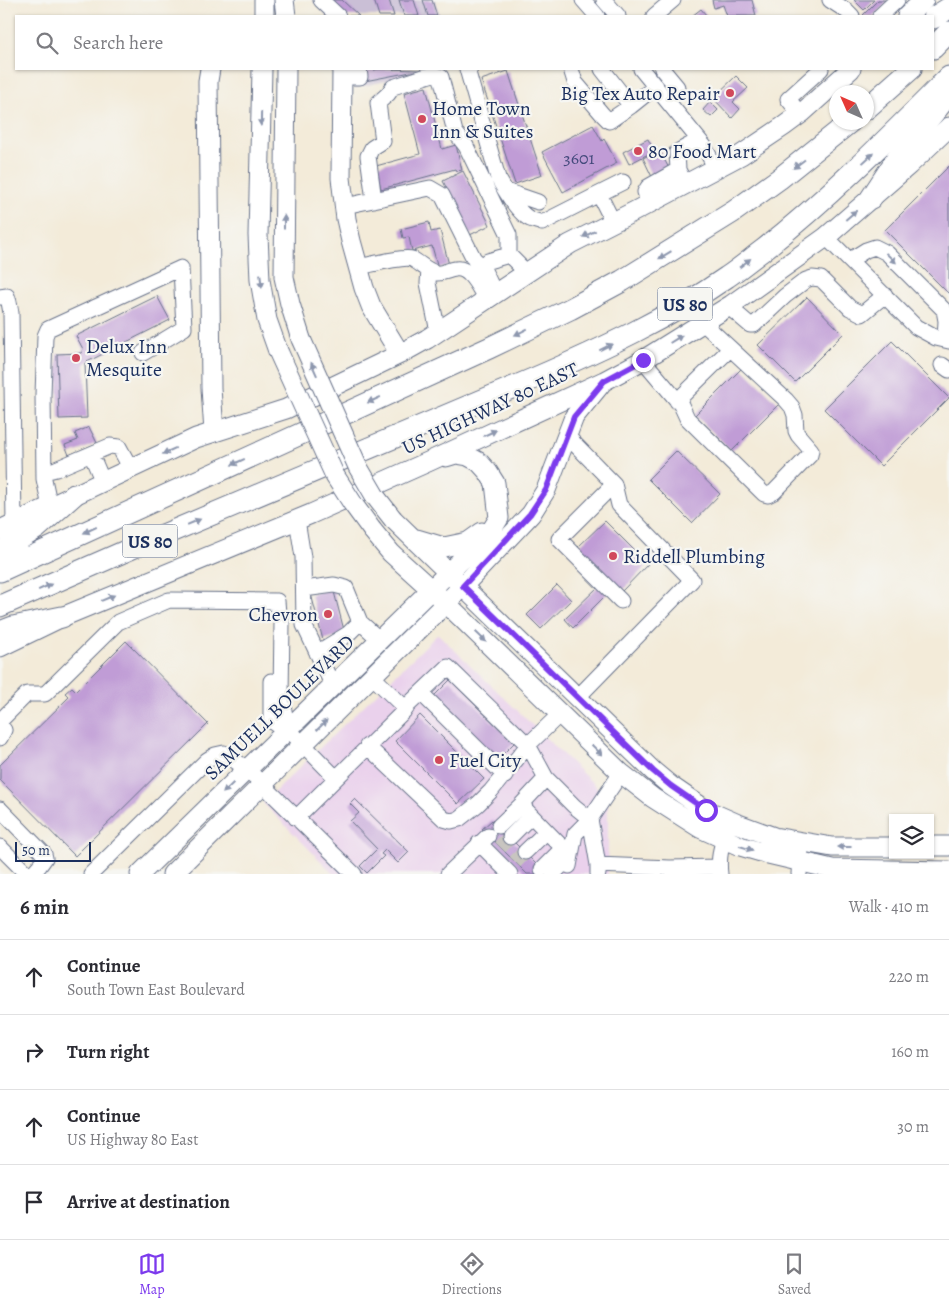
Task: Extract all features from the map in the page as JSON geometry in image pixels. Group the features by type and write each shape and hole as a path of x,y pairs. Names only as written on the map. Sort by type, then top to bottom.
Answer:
{"highway":[{"path":"934,17 949,8"},
{"path":"934,47 949,32"},
{"path":"874,102 910,70"},
{"name":"US 80","path":"0,606 586,356 684,305 727,277 789,229 873,153 949,76"},
{"path":"871,198 898,157 949,92"},
{"name":"US 80","path":"0,571 570,309 622,281 733,212 840,130"},
{"path":"0,552 37,528 74,495"},
{"path":"0,632 13,626 62,617"}],"main road":[{"path":"264,0 264,15"},
{"path":"284,0 286,15"},
{"path":"908,15 924,0"},
{"path":"210,70 208,81 211,388 214,432"},
{"path":"261,70 258,235 260,280 267,320 278,351 335,476 372,530 391,552 621,773 648,794 700,828 740,846 799,868 949,871"},
{"path":"286,70 284,277 301,339 358,467 375,496 393,519 412,538 653,771 706,810 774,837 832,847 889,847"},
{"path":"7,526 196,438 286,409 400,354 438,332 570,244 649,204 682,177 716,169 741,155 800,114 850,70"},
{"path":"348,71 341,178 344,206 364,288 371,306 400,354"},
{"name":"US HIGHWAY 80 EAST","path":"0,647 62,617 297,520 430,461 604,381 643,360 729,307 826,237 909,165 949,127"},
{"path":"456,580 530,514 546,490 574,417 604,381"},
{"path":"430,461 456,454 468,456 479,462 496,483 499,518 456,580"},
{"path":"412,538 444,548 468,542 486,528 497,505"},
{"name":"SAMUELL BOULEVARD","path":"140,874 432,590 456,580"},
{"name":"SAMUELL BOULEVARD","path":"172,874 446,603 456,580"},
{"path":"560,714 577,698"},
{"path":"934,846 949,846"}],"street":[{"path":"321,0 337,15"},
{"path":"583,0 596,15"},
{"path":"604,0 617,15"},
{"path":"655,15 673,0"},
{"path":"830,0 851,15"},
{"path":"881,15 897,0"},
{"path":"467,70 498,178 506,192 528,219 542,223 623,182"},
{"path":"571,70 576,82 609,121 656,86"},
{"path":"603,70 631,106"},
{"path":"642,70 704,146 716,169"},
{"path":"663,70 677,87"},
{"path":"800,114 788,99 821,70"},
{"path":"374,200 368,156 372,148 383,141 378,103 393,87 433,74 441,77 455,132 466,146 509,235 509,255 527,273"},
{"path":"682,177 677,152 699,140"},
{"path":"344,206 430,188 442,195 474,259 482,266 490,296"},
{"path":"506,192 562,213"},
{"path":"599,194 613,222"},
{"path":"826,237 916,327 936,338 947,340 944,310 887,253 874,247 850,260"},
{"path":"482,266 488,260 509,255"},
{"path":"358,267 408,258 435,273 458,268 466,271 490,296"},
{"path":"50,506 44,478 43,395 45,336 48,329 181,268 184,328"},
{"path":"428,270 428,283 438,332"},
{"path":"729,307 750,325 754,325 785,296 806,280 812,278 820,279 850,308 862,314 884,295"},
{"path":"0,297 6,296 11,313 7,526"},
{"path":"643,360 677,401 687,418 764,494 768,495 774,492 806,460 811,450 796,431 795,415 792,407 703,323"},
{"path":"143,353 184,328 211,325"},
{"path":"677,401 730,349"},
{"path":"567,436 614,484 619,505 692,580 577,698"},
{"path":"44,472 56,469 110,446 120,447 131,469"},
{"path":"91,454 103,482"},
{"path":"614,484 559,539 621,601"},
{"path":"297,520 304,557 304,625 333,686"},
{"path":"304,589 334,585 346,588 360,622 380,640"},
{"path":"0,720 27,694 45,694 118,622 169,600 277,601 278,613 272,624 271,720 288,730 336,778"},
{"path":"278,613 304,612"},
{"path":"316,652 348,634 360,622"},
{"path":"296,818 448,667 528,746 546,778 590,819 598,870 670,868 720,871 719,854 732,821"},
{"path":"372,676 405,708"},
{"path":"421,693 505,776"},
{"path":"367,746 444,819 451,821 459,819 468,813 491,791 528,746 560,714"},
{"path":"0,725 4,730 0,738"},
{"path":"91,874 207,760 215,755 224,754 247,769 354,874"},
{"path":"548,872 568,847 575,834 590,819 621,773"},
{"path":"500,847 526,811 546,778"},
{"path":"0,809 44,854 45,858 32,874"},
{"path":"526,811 546,832 568,847"},
{"path":"448,874 489,835 526,811"},
{"path":"489,835 514,865 546,832"},
{"path":"799,868 801,842"},
{"path":"0,847 27,874"},
{"path":"568,847 568,874"}],"shaded area":[{"path":"312,0 435,0 440,15 327,15"},
{"path":"354,70 433,70 354,88"},
{"path":"438,634 608,798 608,874 334,874 263,803"}],"building":[{"path":"329,0 342,0 358,15 344,15"},
{"path":"374,0 389,0 394,15 379,15"},
{"path":"399,0 414,0 419,15 404,15"},
{"path":"423,0 432,0 437,15 428,15"},
{"path":"712,0 752,0 756,15 727,15 723,5 714,8"},
{"path":"854,0 874,0 864,10"},
{"path":"878,0 885,0 887,3 874,15 863,15"},
{"path":"701,9 706,15 693,15"},
{"path":"365,70 421,70 365,81"},
{"path":"508,71 542,175 515,184 481,80"},
{"name":"Big Tex Auto Repair","path":"736,76 748,88 733,102 740,109 732,118 713,98"},
{"name":"Home Town Inn & Suites","path":"426,87 442,149 456,145 462,170 456,171 455,169 381,189 376,166 420,154 404,93"},
{"path":"710,102 718,110 711,117 703,110"},
{"path":"593,125 602,141 604,139 617,163 563,192 542,152"},
{"name":"80 Food Mart","path":"648,139 654,151 629,164 623,152"},
{"path":"659,150 670,170 653,179 643,158"},
{"path":"949,166 949,294 885,230"},
{"name":"Home Town Inn & Suites","path":"463,171 490,225 470,235 443,181"},
{"path":"429,222 431,232 440,230 449,265 438,268 432,246 412,251 409,237 403,238 401,229"},
{"name":"Delux Inn Mesquite","path":"157,296 170,320 85,363 87,418 59,419 57,354 81,353 83,349 76,336"},
{"path":"807,297 843,334 795,382 758,345"},
{"path":"892,341 949,398 881,466 824,409"},
{"path":"742,368 779,404 732,451 695,415"},
{"path":"89,427 97,443 69,455 65,445 78,440 75,433"},
{"path":"676,451 720,494 692,523 648,479"},
{"name":"Riddell Plumbing","path":"605,521 648,564 622,591 578,547"},
{"path":"557,585 571,600 541,629 527,615"},
{"path":"599,586 607,594 573,628 565,619"},
{"name":"Chevron","path":"333,588 345,634 323,640 311,594"},
{"path":"126,641 208,724 75,856 0,780 0,765 69,697 65,693 72,687 76,691"},
{"name":"Fuel City","path":"450,680 514,743 497,760 433,697"},
{"name":"Fuel City","path":"420,715 484,779 458,804 395,741"},
{"path":"355,799 409,852 398,863 385,850 381,854 384,856 367,873 360,866 377,849 350,821 359,813 350,804"},
{"path":"492,820 546,874 527,874 482,829"}],"tunnel":[{"path":"500,847 510,837"},
{"path":"515,862 525,852"}],"place":[{"name":"Big Tex Auto Repair","path":"730,93"},
{"name":"Home Town Inn & Suites","path":"422,119"},
{"name":"80 Food Mart","path":"638,151"},
{"name":"Delux Inn Mesquite","path":"76,358"},
{"name":"Riddell Plumbing","path":"613,556"},
{"name":"Chevron","path":"328,614"},
{"name":"Fuel City","path":"439,760"}],"route":[{"path":"643,360 604,381 574,417 546,490 530,514 463,586 653,771 706,810"}]}
